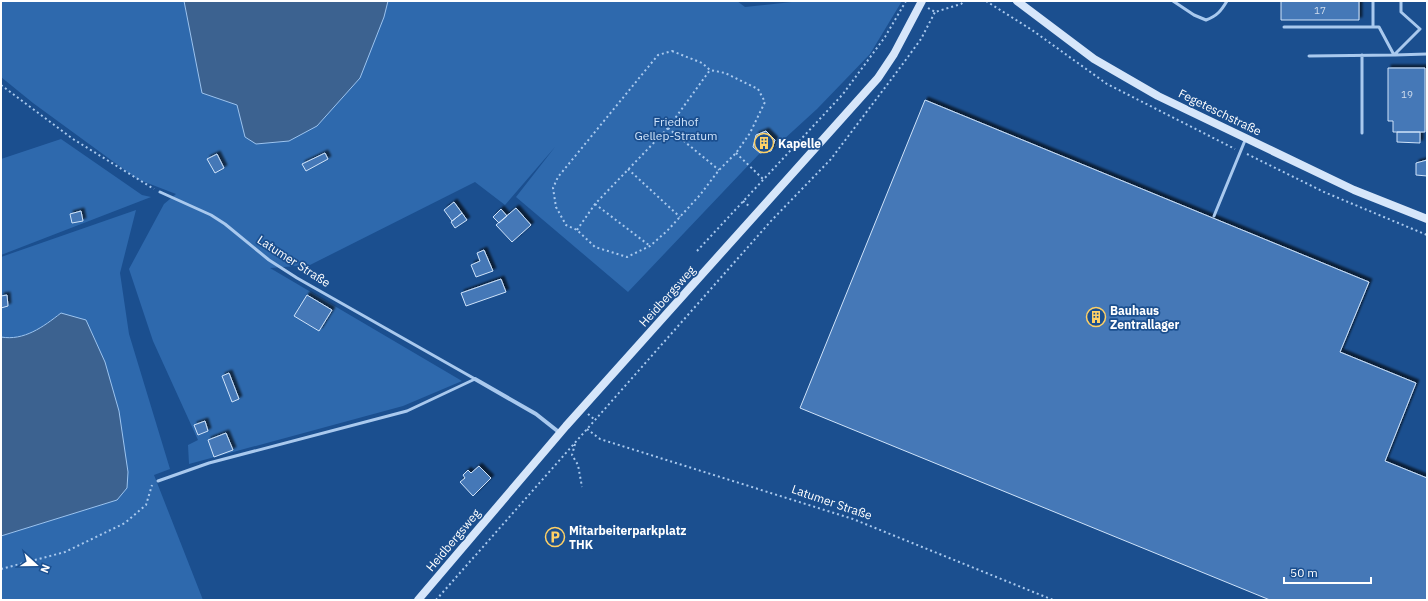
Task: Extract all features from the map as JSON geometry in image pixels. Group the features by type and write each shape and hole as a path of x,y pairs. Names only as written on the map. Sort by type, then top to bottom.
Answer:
{"street":[{"name":"Heidbergsweg","path":"418,600 560,434 878,78 894,54 922,1"},
{"name":"Fegeteschstraße","path":"1017,1 1094,58 1123,77 1354,190 1427,219"},
{"name":"Latumer Straße","path":"475,379 536,414 560,434"}],"lane":[{"path":"1173,1 1194,15 1206,20 1215,17 1227,1"},
{"path":"1373,1 1373,27"},
{"path":"1394,54 1420,29 1401,12 1401,1"},
{"path":"1284,28 1379,27 1394,54"},
{"path":"1309,56 1427,54"},
{"path":"1362,55 1362,133"},
{"path":"1214,216 1246,138"},
{"name":"Latumer Straße","path":"160,192 210,215 225,224 269,260 297,278 475,379"},
{"path":"158,481 210,463 406,411 475,379"}],"path":[{"path":"748,1 758,1"},
{"path":"697,251 843,94 886,37 906,1"},
{"path":"436,600 770,222 830,158 921,39 936,12 961,4 965,1"},
{"path":"672,51 702,63 710,70 725,73 758,89 765,102 750,133 736,153 719,170 680,217 650,246 627,257 595,247 577,230 566,225 556,207 553,188 558,177 658,55 672,51"},
{"path":"577,230 595,204 668,128 710,70"},
{"path":"1,85 74,139 160,192"},
{"path":"668,128 719,170"},
{"path":"736,153 763,179"},
{"path":"628,170 680,217"},
{"path":"595,204 650,246"},
{"name":"Latumer Straße","path":"587,429 600,439 853,519 1053,600"},
{"path":"575,442 572,455 578,465 582,487"},
{"path":"1,569 65,552 125,523 146,505 153,483 158,481"}],"green space":[{"name":"Friedhof Gellep-Stratum","path":"1,1 184,1 202,93 237,105 245,137 317,126 334,106 384,17 388,1 737,1 745,7 801,1 902,1 870,54 817,109 771,151 775,140 766,131 756,135 753,147 760,153 628,292 516,197 555,147 505,205 475,182 310,265 270,268 462,381 403,406 189,464 188,445 198,440 153,341 129,269 164,204 176,194 137,179 33,103 1,77"},
{"path":"61,139 142,195 151,197 1,255 1,159"},
{"path":"136,210 120,273 129,334 170,469 154,475 203,600 1,600 1,536 117,500 61,313 33,332 18,337 1,337 1,257"}],"shaded area":[{"path":"184,1 388,1 384,17 360,78 317,126 289,141 256,144 245,137 237,105 202,93"},
{"path":"61,313 86,320 105,362 119,411 128,472 127,488 117,500 1,536 1,337 18,337 33,332"}],"building":[{"path":"1281,1 1359,1 1359,20 1281,20"},
{"path":"1388,68 1425,68 1425,132 1393,132 1393,121 1388,121"},
{"name":"Bauhaus Zentrallager","path":"925,100 1369,282 1340,352 1416,383 1385,461 1427,478 1427,600 1270,600 800,408"},
{"name":"Kapelle","path":"766,131 775,140 771,151 760,153 753,147 756,135"},
{"path":"1397,132 1420,132 1420,143 1397,142"},
{"path":"325,153 328,159 306,171 302,164"},
{"path":"217,154 224,168 215,173 207,159"},
{"path":"1427,160 1427,176 1416,175 1416,163"},
{"path":"454,202 462,213 452,221 444,210"},
{"path":"516,208 531,225 512,242 496,225"},
{"path":"501,209 507,216 499,223 493,217"},
{"path":"81,211 83,221 72,223 70,214"},
{"path":"462,213 467,220 455,228 451,222"},
{"path":"484,250 493,271 476,277 471,265 480,261 477,253"},
{"path":"501,279 506,292 466,306 461,293"},
{"path":"7,295 8,306 1,308 1,296"},
{"path":"307,295 332,310 319,331 294,316"},
{"path":"229,373 239,399 232,402 222,376"},
{"path":"205,421 208,431 198,435 194,425"},
{"path":"226,433 233,450 214,457 208,440"},
{"path":"479,466 491,478 473,496 460,482 465,478 463,475 468,470 471,473"}],"place":[{"name":"Kapelle","path":"764,143"},
{"name":"Bauhaus Zentrallager","path":"1096,317"},
{"name":"Mitarbeiterparkplatz THK","path":"555,537"}]}
